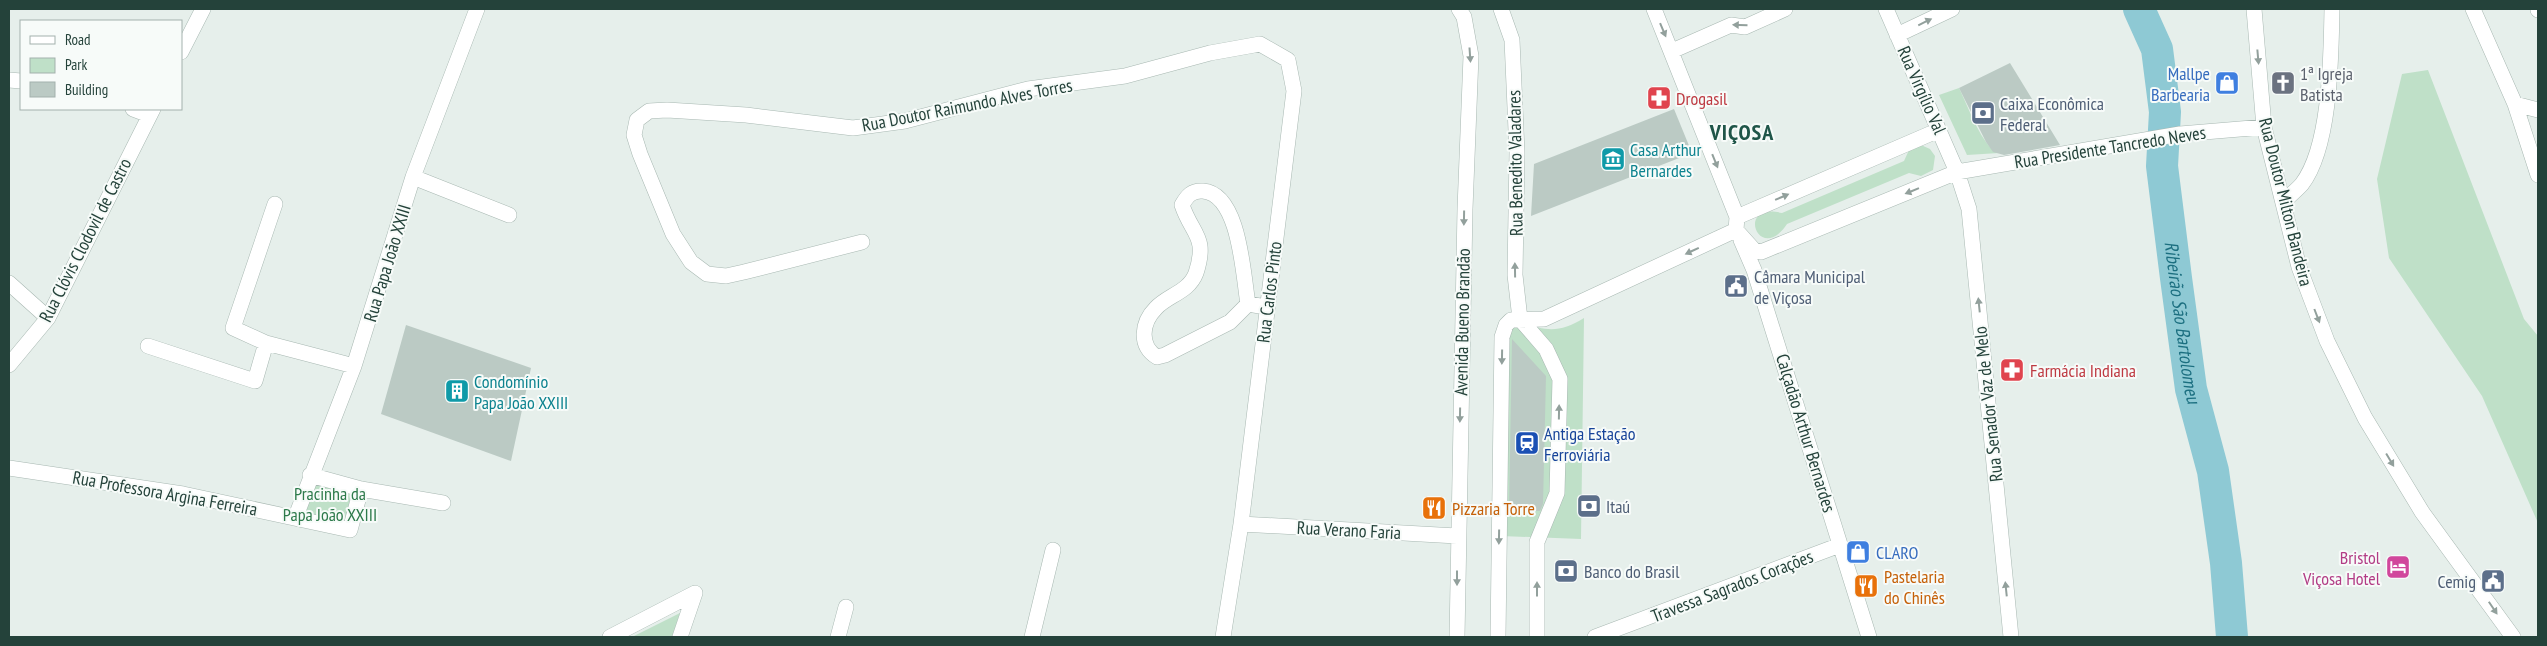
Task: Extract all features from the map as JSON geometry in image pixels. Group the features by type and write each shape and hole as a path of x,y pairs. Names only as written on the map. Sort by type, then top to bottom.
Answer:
{"street":[{"path":"182,50 203,9"},
{"name":"Rua Papa João XXIII","path":"296,516 310,475 354,366 413,177 477,9"},
{"name":"Avenida Bueno Brandão","path":"1457,637 1457,536 1465,209 1471,56 1464,17 1459,9"},
{"name":"Rua Benedito Valadares","path":"1501,9 1512,40 1517,153 1515,274 1520,319"},
{"name":"Calçadão Arthur Bernardes","path":"1654,9 1672,51 1754,270 1869,637"},
{"path":"1672,51 1731,25 1745,27 1785,9"},
{"name":"Rua Virgílio Val","path":"1886,9 1957,172"},
{"path":"1898,35 1952,9"},
{"name":"Rua Doutor Milton Bandeira","path":"2254,9 2264,127 2299,267 2327,340 2364,418 2422,512 2514,637"},
{"path":"2283,202 2302,184 2318,148 2330,64 2332,9"},
{"path":"2473,9 2515,104 2538,175"},
{"name":"Rua Doutor Raimundo Alves Torres","path":"862,242 726,276 707,274 691,262 672,234 634,135 637,120 649,111 746,115 853,128 905,121 1028,89 1125,76 1210,53 1260,44 1288,60"},
{"name":"Rua Carlos Pinto","path":"1222,637 1241,524 1266,307 1294,91 1288,60"},
{"path":"2515,104 2538,110"},
{"name":"Rua Clóvis Clodovil de Castro","path":"9,365 48,318 151,112"},
{"name":"Rua Presidente Tancredo Neves","path":"1737,223 1754,250 1761,252 1957,172 2159,137 2264,127"},
{"path":"1498,637 1502,337 1506,325 1512,320 1544,319 1737,223 1939,130"},
{"name":"Rua Senador Vaz de Melo","path":"1957,172 1970,209 2011,637"},
{"path":"413,177 509,215"},
{"path":"1196,191 1210,192 1223,201 1232,216 1248,304 1230,322 1165,355 1157,358 1148,352 1143,336 1147,322 1155,308 1183,291 1195,276 1200,256 1200,238 1182,205 1186,197 1196,191"},
{"path":"275,204 233,328 266,343 354,366"},
{"path":"9,284 48,318"},
{"path":"1248,304 1266,307"},
{"path":"1520,319 1546,349 1560,379 1557,493 1537,542 1537,637"},
{"path":"148,346 255,381 266,343"},
{"name":"Rua Professora Argina Ferreira","path":"9,468 183,494 296,516 350,530 361,489"},
{"path":"310,475 361,489 443,503"},
{"name":"Rua Verano Faria","path":"1241,524 1457,536"},
{"name":"Travessa Sagrados Corações","path":"1595,637 1840,545"},
{"path":"1032,637 1053,550"},
{"path":"610,637 694,593 680,637"},
{"path":"838,637 846,607"}],"green space":[{"path":"2428,70 2524,319 2538,336 2538,523 2482,396 2389,258 2377,179 2402,74"},
{"path":"1959,88 1981,135 1993,150 1999,153 1967,155 1939,95"},
{"path":"1921,145 1930,149 1935,156 1933,170 1921,176 1909,173 1787,224 1777,235 1768,238 1760,236 1756,230 1755,222 1759,216 1767,212 1782,213 1904,161 1909,150"},
{"path":"1584,318 1581,539 1501,536 1503,336 1521,321 1545,329 1552,329 1567,326"},
{"name":"Pracinha da Papa João XXIII","path":"314,478 357,492 346,526 302,514"},
{"path":"680,613 672,637 632,637"}],"building":[{"path":"2010,63 2060,145 2004,155 1993,152 1986,142 1959,88"},
{"name":"Casa Arthur Bernardes","path":"1674,109 1692,153 1531,216 1534,164"},
{"name":"Condomínio Papa João XXIII","path":"406,325 531,368 511,461 381,414"},
{"name":"Antiga Estação Ferroviária","path":"1512,339 1546,376 1543,504 1540,511 1509,511"}],"waterway":[{"name":"Ribeirão São Bartolomeu","path":"2139,9 2157,49 2165,112 2162,166 2176,278 2191,389 2213,471 2226,563 2232,637"}],"place":[{"name":"Mallpe Barbearia","path":"2227,83"},
{"name":"1ª Igreja Batista","path":"2283,83"},
{"name":"Drogasil","path":"1659,98"},
{"name":"Caixa Econômica Federal","path":"1983,113"},
{"name":"Casa Arthur Bernardes","path":"1613,159"},
{"name":"Câmara Municipal de Viçosa","path":"1736,286"},
{"name":"Farmácia Indiana","path":"2012,370"},
{"name":"Condomínio Papa João XXIII","path":"457,391"},
{"name":"Antiga Estação Ferroviária","path":"1527,443"},
{"name":"Itaú","path":"1589,506"},
{"name":"Pizzaria Torre","path":"1434,508"},
{"name":"CLARO","path":"1858,552"},
{"name":"Bristol Viçosa Hotel","path":"2398,567"},
{"name":"Banco do Brasil","path":"1566,571"},
{"name":"Cemig","path":"2493,581"},
{"name":"Pastelaria do Chinês","path":"1866,586"}],"district":[{"name":"VIÇOSA","path":"1742,132"}]}
